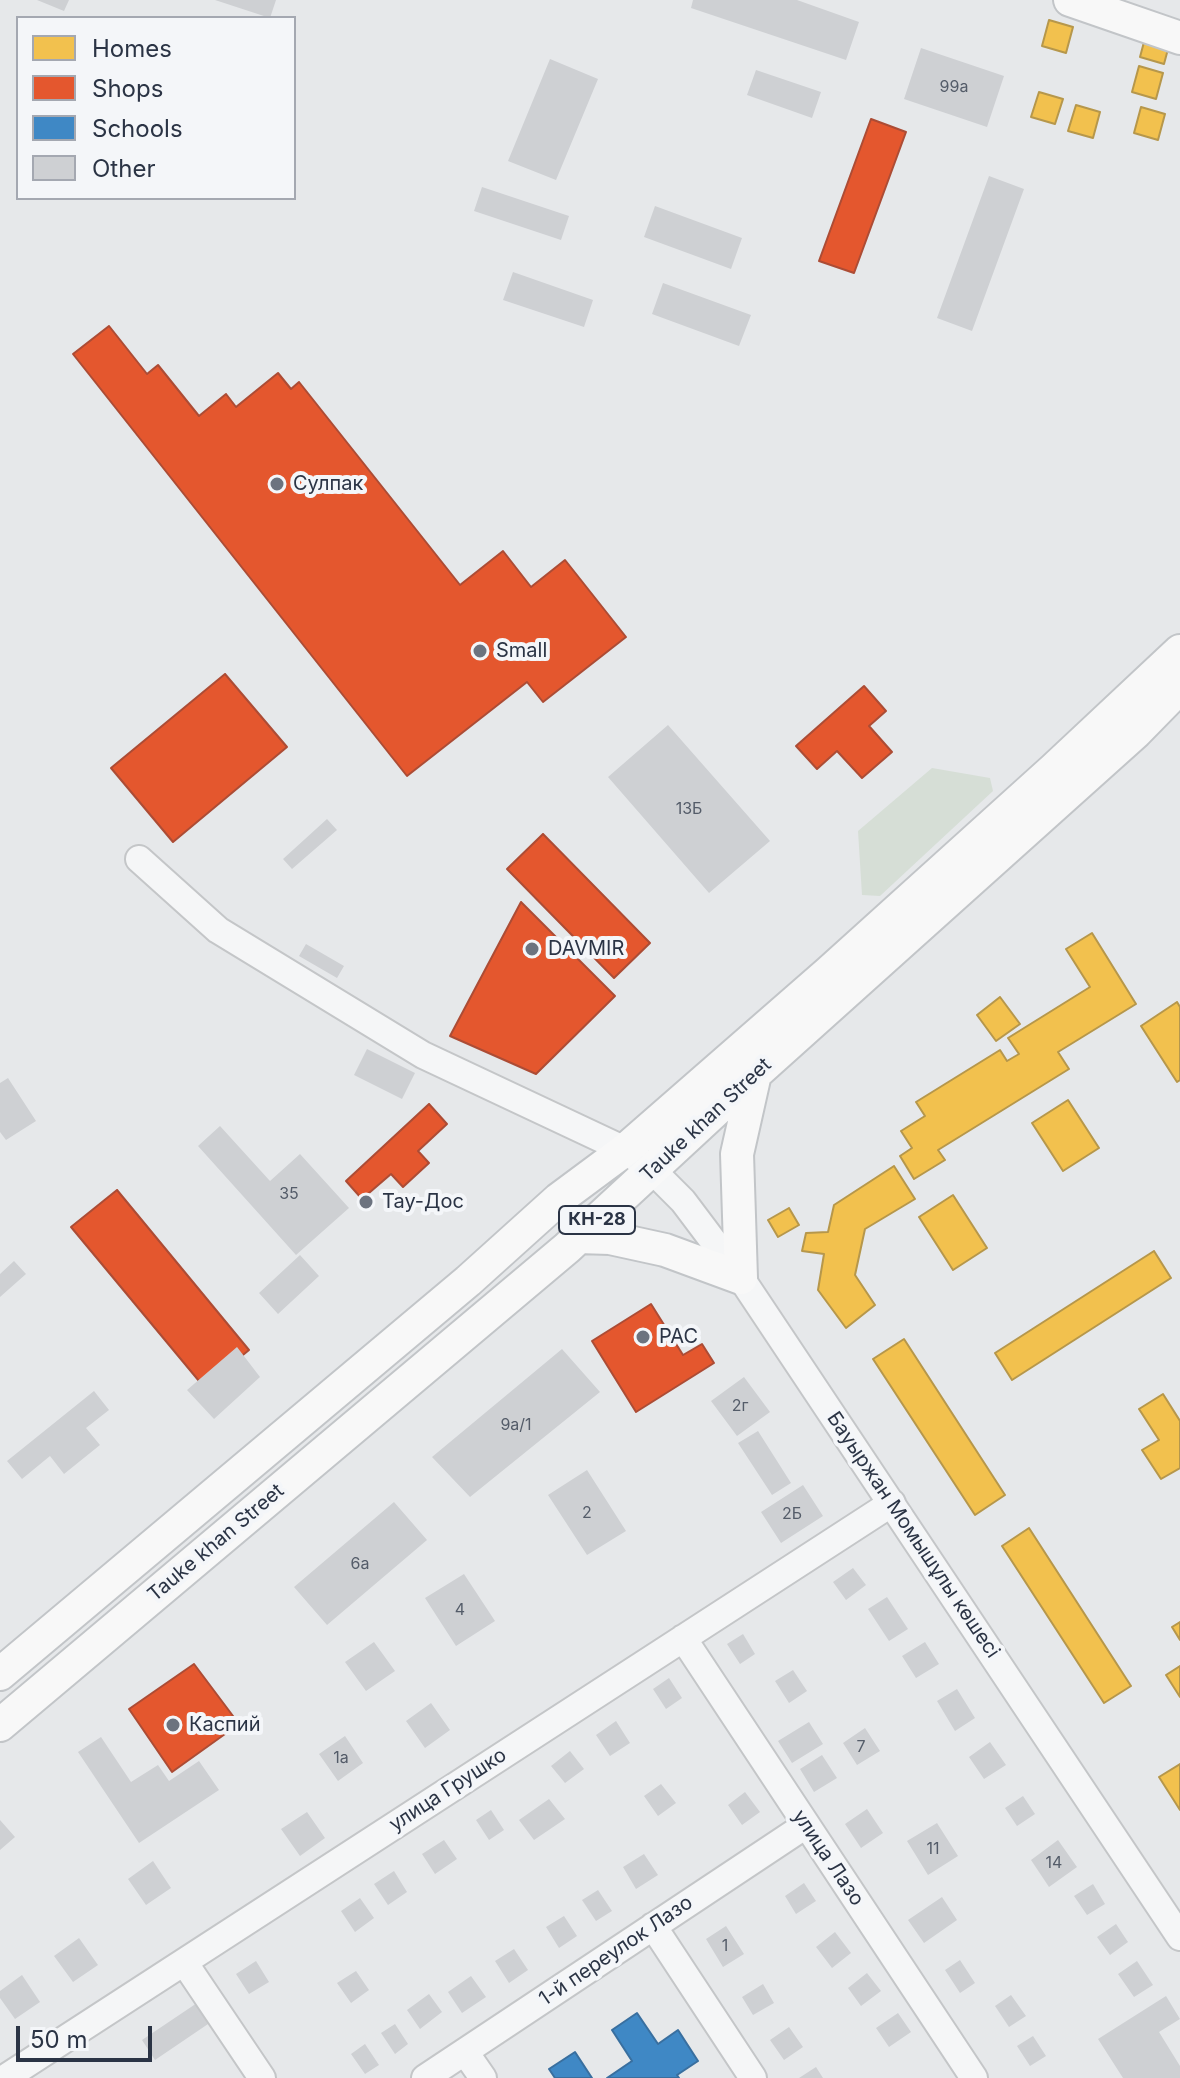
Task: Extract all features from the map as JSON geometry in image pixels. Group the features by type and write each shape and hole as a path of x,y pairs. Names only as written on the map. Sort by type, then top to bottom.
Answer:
{"main road":[{"path":"1070,0 1180,38"},
{"path":"1124,703 1180,627"},
{"name":"Tauke khan Street","path":"0,1674 468,1281 559,1199 625,1150 829,972 1180,651"},
{"name":"Tauke khan Street","path":"0,1725 578,1237 1125,743 1180,687"},
{"path":"578,1237 610,1238 665,1250 741,1278 737,1154 755,1074"}],"street":[{"name":"Бауыржан Момышұлы көшесі","path":"139,859 218,930 423,1055 625,1150 652,1170 683,1201 741,1278 1180,1937"},
{"name":"улица Грушко","path":"5,2078 892,1503"},
{"name":"улица Лазо","path":"683,1638 974,2078"},
{"name":"1-й переулок Лазо","path":"425,2078 806,1825"},
{"path":"653,1926 753,2078"},
{"path":"184,1962 262,2078"},
{"path":"465,2052 483,2078"}],"shaded area":[{"path":"932,768 990,778 993,791 880,896 862,895 858,831"}],"building: Homes":[{"path":"1049,20 1073,27 1066,53 1042,46"},
{"path":"1144,42 1168,49 1164,64 1140,57"},
{"path":"1139,66 1163,73 1156,99 1132,92"},
{"path":"1039,92 1063,99 1055,124 1031,117"},
{"path":"1076,105 1100,112 1093,138 1068,131"},
{"path":"1141,107 1165,114 1158,140 1134,133"},
{"path":"1092,933 1136,1004 1058,1052 1069,1069 938,1150 945,1160 914,1179 900,1156 912,1148 901,1131 925,1116 916,1102 1000,1050 1007,1061 1019,1054 1008,1038 1090,987 1066,949"},
{"path":"1000,997 1020,1024 996,1041 977,1015"},
{"path":"1177,1002 1180,1007 1180,1080 1177,1082 1141,1026"},
{"path":"1068,1100 1099,1148 1063,1171 1032,1123"},
{"path":"894,1166 915,1199 865,1229 855,1275 875,1305 846,1328 818,1290 824,1254 802,1251 806,1233 828,1232 834,1205"},
{"path":"953,1195 987,1248 953,1270 919,1217"},
{"path":"789,1208 799,1225 778,1237 768,1220"},
{"path":"1154,1251 1171,1278 1012,1380 995,1353"},
{"path":"904,1339 1005,1495 975,1515 873,1359"},
{"path":"1163,1394 1180,1421 1180,1468 1161,1479 1142,1450 1159,1440 1139,1409"},
{"path":"1029,1528 1131,1686 1104,1703 1002,1546"},
{"path":"1180,1622 1180,1640 1172,1627"},
{"path":"1180,1666 1180,1697 1166,1675"},
{"path":"1180,1764 1180,1810 1159,1777"}],"building: Shops":[{"path":"871,119 906,132 854,273 819,261"},
{"name":"Сулпак","path":"109,326 147,374 158,365 199,416 226,394 236,407 278,373 291,389 299,382 460,585 503,551 531,587 565,560 626,637 543,702 527,682 407,776 73,354"},
{"path":"225,674 287,747 173,842 111,768"},
{"path":"864,686 886,711 869,726 892,752 862,778 837,751 817,769 796,746"},
{"path":"543,834 650,943 614,978 507,869"},
{"name":"DAVMIR","path":"521,902 615,996 536,1074 450,1036"},
{"path":"429,1104 447,1124 418,1151 429,1163 403,1187 391,1174 362,1199 346,1181"},
{"path":"117,1190 249,1350 204,1387 71,1227"},
{"path":"651,1304 683,1355 702,1344 714,1363 636,1412 592,1341"},
{"path":"194,1664 239,1724 172,1772 129,1709"}],"building: Schools":[{"path":"637,2013 658,2044 678,2030 698,2061 677,2075 679,2078 607,2078 632,2061 612,2030"},
{"path":"575,2052 592,2078 555,2078 549,2069"}],"building: Other":[{"path":"37,0 69,0 64,11"},
{"path":"215,0 276,0 271,16"},
{"path":"693,0 797,0 859,22 846,60 691,8"},
{"path":"921,48 1004,76 987,127 904,99"},
{"path":"550,59 598,79 556,180 508,161"},
{"path":"756,70 821,92 812,118 747,95"},
{"path":"989,176 1024,189 972,331 937,318"},
{"path":"482,187 569,216 561,240 474,211"},
{"path":"655,206 742,238 731,269 644,237"},
{"path":"513,272 593,300 584,327 503,300"},
{"path":"663,283 751,315 739,346 652,314"},
{"path":"668,725 770,841 709,893 608,777"},
{"path":"327,819 337,830 292,869 283,859"},
{"path":"306,944 344,966 337,978 299,956"},
{"path":"367,1049 415,1073 402,1099 354,1075"},
{"path":"8,1078 36,1121 6,1140 0,1132 0,1083"},
{"path":"220,1126 270,1181 300,1154 349,1208 296,1255 198,1146"},
{"path":"300,1255 319,1276 278,1314 259,1293"},
{"path":"14,1261 26,1274 0,1297 0,1274"},
{"path":"237,1347 260,1377 214,1419 187,1390"},
{"path":"562,1349 600,1392 470,1497 432,1457"},
{"path":"744,1377 770,1412 737,1436 711,1401"},
{"path":"94,1391 109,1410 86,1428 100,1445 64,1474 50,1456 22,1479 7,1461"},
{"path":"758,1431 791,1483 772,1495 738,1443"},
{"path":"587,1470 626,1531 587,1555 548,1495"},
{"path":"803,1485 823,1516 781,1543 761,1512"},
{"path":"394,1502 427,1540 327,1625 294,1587"},
{"path":"853,1568 866,1585 846,1600 833,1582"},
{"path":"464,1574 495,1621 456,1646 425,1598"},
{"path":"887,1597 908,1629 889,1641 868,1609"},
{"path":"743,1634 755,1654 740,1664 727,1644"},
{"path":"374,1642 395,1671 366,1691 345,1662"},
{"path":"925,1642 939,1664 916,1678 902,1656"},
{"path":"793,1670 807,1691 789,1703 775,1681"},
{"path":"669,1678 682,1698 666,1709 653,1689"},
{"path":"957,1689 975,1718 955,1731 937,1701"},
{"path":"431,1703 450,1730 425,1748 406,1721"},
{"path":"616,1721 630,1743 610,1756 596,1735"},
{"path":"809,1722 823,1744 792,1763 778,1741"},
{"path":"865,1728 880,1751 857,1765 843,1743"},
{"path":"345,1736 363,1763 338,1781 319,1754"},
{"path":"101,1737 131,1782 158,1765 169,1781 199,1761 219,1790 139,1843 78,1752"},
{"path":"990,1742 1006,1765 984,1779 969,1757"},
{"path":"570,1751 584,1769 565,1783 551,1766"},
{"path":"822,1755 837,1778 814,1792 800,1769"},
{"path":"661,1784 676,1803 658,1816 644,1796"},
{"path":"745,1792 760,1812 742,1825 728,1805"},
{"path":"1023,1796 1035,1814 1017,1826 1005,1808"},
{"path":"549,1799 565,1819 534,1840 519,1820"},
{"path":"867,1809 883,1833 861,1848 845,1824"},
{"path":"491,1810 504,1830 489,1840 476,1820"},
{"path":"307,1812 325,1838 300,1856 281,1829"},
{"path":"0,1820 15,1837 0,1850"},
{"path":"937,1823 958,1856 928,1875 907,1841"},
{"path":"444,1840 457,1859 435,1874 422,1854"},
{"path":"1058,1840 1077,1867 1049,1887 1031,1860"},
{"path":"644,1854 658,1875 636,1889 623,1867"},
{"path":"153,1861 171,1888 146,1905 128,1879"},
{"path":"394,1871 407,1892 388,1905 374,1884"},
{"path":"804,1883 816,1901 796,1914 785,1896"},
{"path":"1093,1884 1105,1904 1087,1915 1074,1896"},
{"path":"598,1890 612,1911 596,1921 582,1900"},
{"path":"942,1897 957,1920 924,1943 908,1920"},
{"path":"360,1898 374,1918 355,1932 341,1911"},
{"path":"564,1916 577,1936 559,1948 546,1927"},
{"path":"1116,1924 1128,1942 1110,1955 1097,1937"},
{"path":"726,1926 744,1954 723,1967 706,1939"},
{"path":"835,1932 851,1953 832,1968 816,1947"},
{"path":"79,1938 98,1965 73,1982 54,1956"},
{"path":"514,1949 528,1970 509,1983 495,1961"},
{"path":"960,1960 975,1983 960,1993 945,1970"},
{"path":"256,1961 269,1982 249,1994 236,1974"},
{"path":"1137,1961 1153,1985 1134,1997 1118,1974"},
{"path":"356,1971 369,1990 351,2003 337,1983"},
{"path":"867,1973 881,1991 861,2006 848,1988"},
{"path":"22,1975 40,2002 15,2019 0,1998 0,1991"},
{"path":"471,1976 486,1997 462,2013 448,1992"},
{"path":"763,1984 774,2003 753,2015 742,1997"},
{"path":"429,1994 442,2012 420,2029 407,2010"},
{"path":"1011,1995 1026,2016 1009,2027 995,2006"},
{"path":"1166,1996 1180,2019 1159,2032 1180,2066 1180,2078 1123,2078 1098,2039"},
{"path":"197,2003 211,2022 155,2060 142,2040"},
{"path":"898,2013 911,2032 889,2047 876,2028"},
{"path":"395,2024 408,2044 395,2054 381,2033"},
{"path":"789,2027 803,2047 784,2060 770,2040"},
{"path":"1033,2036 1046,2056 1030,2066 1017,2046"},
{"path":"365,2044 379,2065 365,2074 351,2054"},
{"path":"816,2067 823,2078 799,2078"}],"place":[{"name":"Сулпак","path":"277,484"},
{"name":"Small","path":"480,651"},
{"name":"DAVMIR","path":"532,949"},
{"name":"Тау-Дос","path":"366,1202"},
{"name":"РАС","path":"643,1337"},
{"name":"Каспий","path":"173,1725"}]}
